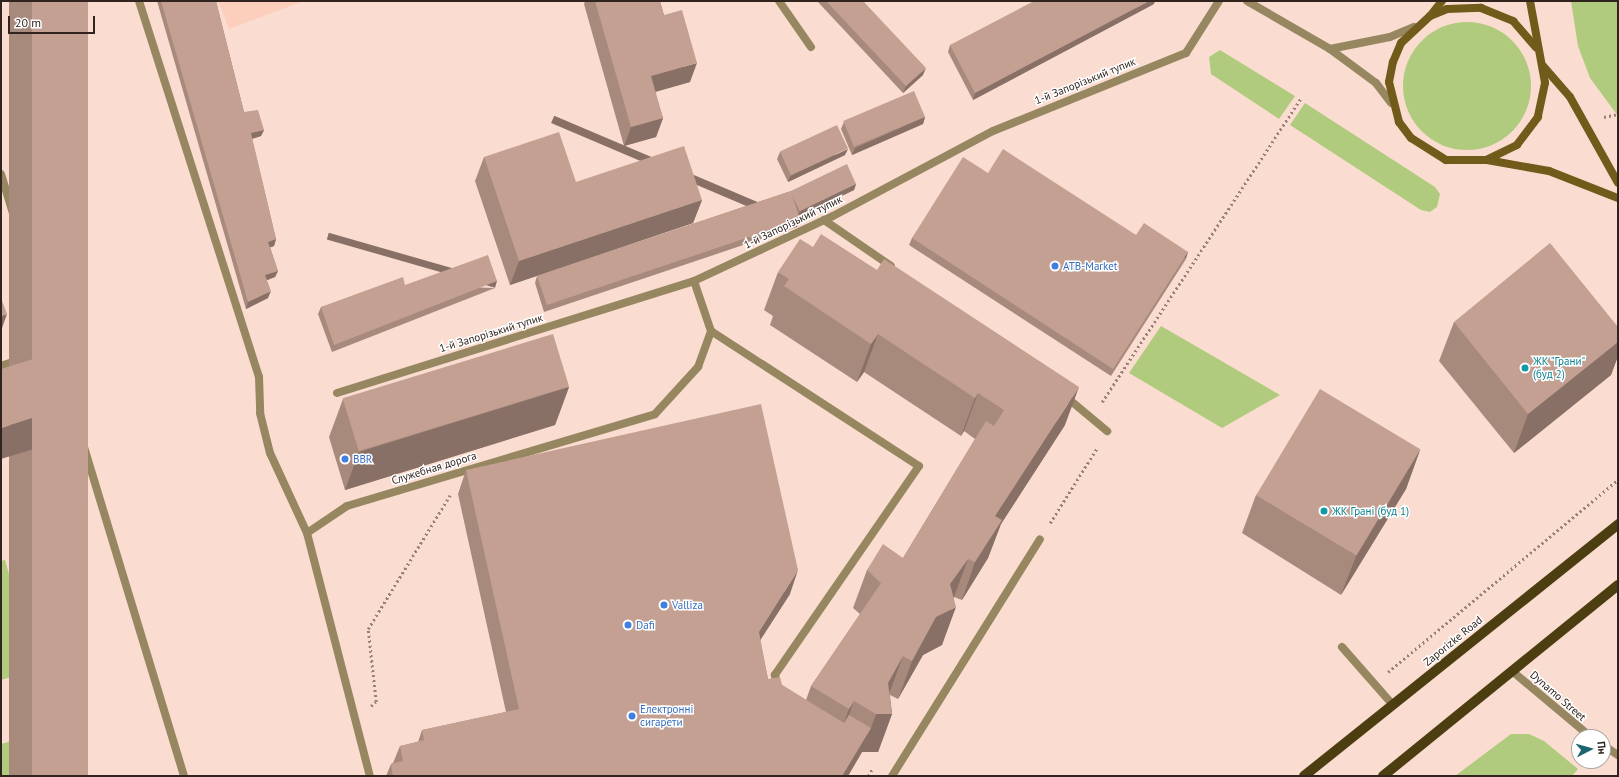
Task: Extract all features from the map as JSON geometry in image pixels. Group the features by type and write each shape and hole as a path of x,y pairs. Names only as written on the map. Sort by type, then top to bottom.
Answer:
{"main road":[{"path":"1442,1 1430,16 1414,27 1393,62 1389,82 1391,102 1403,127 1427,151 1446,160 1486,160 1549,171 1618,198"},
{"path":"1486,160 1517,145 1538,117 1544,95 1543,66 1536,47 1530,1"},
{"path":"1430,16 1464,7 1487,10 1513,22 1536,47"},
{"path":"1543,66 1570,97 1618,183"},
{"name":"Zaporizke Road","path":"1304,776 1618,524"},
{"path":"1383,776 1618,585"}],"street":[{"path":"139,1 259,377 260,413 270,452 307,533 370,776"},
{"path":"779,1 811,47"},
{"name":"1-й Запорізький тупик","path":"337,393 694,281 824,220 993,131 1186,53 1219,1"},
{"path":"1247,1 1330,49 1376,83 1391,102"},
{"path":"1330,49 1390,37 1414,27"},
{"path":"1,174 52,349 184,776"},
{"path":"824,220 900,272"},
{"path":"694,281 712,331 919,466 775,675 780,696"},
{"name":"Служебная дорога","path":"307,533 323,521 348,506 555,442 655,414 698,367 712,331"},
{"path":"1,366 52,349"},
{"path":"1056,388 1107,431"},
{"path":"892,776 1040,539"},
{"path":"1342,646 1392,704"},
{"name":"Dynamo Street","path":"1512,671 1581,729"}],"path":[{"path":"1092,418 1300,99"},
{"path":"1604,117 1618,114"},
{"path":"1040,539 1107,431"},
{"path":"1374,683 1618,480"},
{"path":"356,721 376,702 368,629 453,490"}],"shaded area":[{"path":"218,1 304,1 229,29"}],"green space":[{"path":"1571,1 1618,1 1618,116 1590,78 1578,46"},
{"path":"1473,22 1497,29 1508,36 1517,45 1526,61 1530,73 1530,99 1524,116 1517,127 1508,136 1497,143 1480,149 1461,150 1437,143 1426,136 1417,127 1410,116 1404,99 1403,80 1410,56 1417,45 1426,36 1437,29 1454,23"},
{"path":"1220,50 1295,96 1279,119 1211,74 1209,57"},
{"path":"1305,103 1435,187 1440,194 1437,207 1430,212 1421,210 1290,125"},
{"path":"1161,326 1280,395 1222,428 1129,373"},
{"path":"5,560 36,670 1,680 1,561"},
{"path":"60,727 75,776 2,776 1,744"},
{"path":"1511,734 1529,734 1544,741 1571,763 1571,769 1578,769 1572,776 1455,776"}],"building":[{"path":"32,1 88,1 88,776 32,776"},
{"path":"161,1 216,1 244,112 258,110 264,130 251,133 276,239 268,242 278,271 265,275 271,291 248,302"},
{"path":"595,1 660,1 664,15 682,10 697,63 651,76 663,118 631,127"},
{"path":"826,1 863,1 926,68 906,86"},
{"path":"1034,1 1149,1 975,93 950,45"},
{"path":"914,91 925,117 854,147 843,121"},
{"path":"837,125 848,149 791,175 780,152"},
{"path":"559,132 576,182 684,146 702,200 519,261 484,157"},
{"name":"ATB-Market","path":"1003,149 1136,235 1144,223 1188,252 1113,369 912,238 963,157 988,173"},
{"path":"847,164 856,184 800,211 792,195 800,220 547,305 537,276 791,191"},
{"path":"821,234 877,270 884,259 1079,387 995,516 1002,520 975,562 968,559 950,584 956,607 936,617 912,661 903,656 888,683 892,714 876,714 854,701 849,709 811,686 881,583 867,570 883,544 903,558 986,421 994,426 1004,410 978,393 975,398 878,334 871,344 784,286 789,279 778,272 800,239 813,247"},
{"path":"1550,243 1618,327 1618,342 1528,414 1454,322"},
{"path":"488,255 497,281 334,345 321,307 403,277 405,285"},
{"path":"1,298 7,314 1,316"},
{"path":"553,334 569,387 359,451 343,398"},
{"path":"33,359 50,412 1,428 1,369"},
{"name":"ЖК Грані (буд 1)","path":"1320,389 1420,449 1356,556 1256,495"},
{"name":"Dafi","path":"761,404 798,570 759,632 768,679 780,677 782,685 844,723 849,715 871,728 842,776 393,776 391,764 403,761 400,746 424,740 422,730 519,709 466,470"}],"place":[{"name":"ATB-Market","path":"1055,266"},
{"name":"ЖК \"Грани\" (буд 2)","path":"1525,368"},
{"name":"BBR","path":"345,459"},
{"name":"ЖК Грані (буд 1)","path":"1324,511"},
{"name":"Valliza","path":"664,605"},
{"name":"Dafi","path":"628,625"},
{"name":"Електронні сигарети","path":"632,716"}]}
